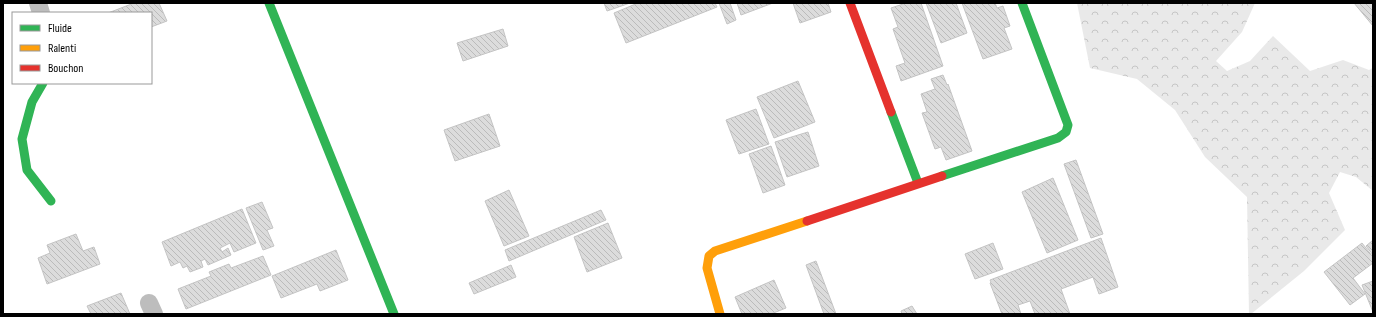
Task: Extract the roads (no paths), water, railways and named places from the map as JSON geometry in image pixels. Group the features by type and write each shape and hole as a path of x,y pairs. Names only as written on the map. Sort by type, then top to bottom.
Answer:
{"street":[{"path":"269,3 394,314"},
{"path":"850,3 918,183"},
{"path":"720,314 707,268 709,256 715,251 1058,138 1066,132 1068,125 1022,3"},
{"path":"43,84 32,102 22,139 27,170 51,201"}]}
